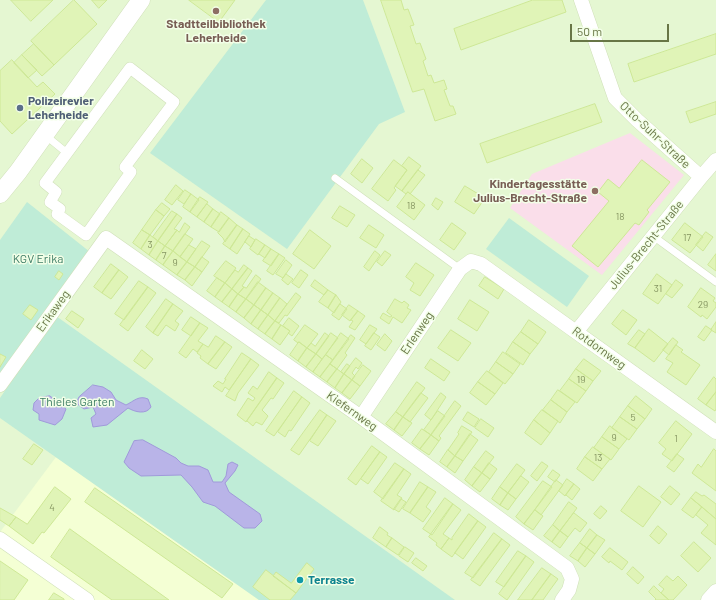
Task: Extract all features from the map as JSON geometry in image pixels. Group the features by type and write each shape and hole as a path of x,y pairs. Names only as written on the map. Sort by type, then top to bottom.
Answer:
{"street":[{"path":"0,194 18,172 141,0"},
{"name":"Otto-Suhr-Straße","path":"581,0 615,98 637,120 701,176"},
{"path":"130,68 174,102 125,167 131,172 86,235 57,214 60,209 50,202 56,192 45,182 67,153 130,68"},
{"name":"Julius-Brecht-Straße","path":"576,332 701,176 716,160"},
{"name":"Erikaweg","path":"0,385 106,238"},
{"name":"Kiefernweg","path":"106,238 361,417 567,568 572,579 569,590 562,600"},
{"name":"Rotdornweg","path":"460,269 472,261 482,264 716,432"},
{"name":"Erlenweg","path":"361,417 460,269"},
{"path":"0,539 87,600"},
{"path":"708,600 716,591"}],"lane":[{"path":"44,134 67,153"},
{"path":"335,178 460,269"},
{"path":"653,236 716,282"}],"shaded area":[{"path":"0,0 716,0 716,600 0,600"},
{"name":"Kindertagesstätte Julius-Brecht-Straße","path":"630,133 684,175 602,275 510,208 532,174"},
{"path":"93,385 103,387 111,392 116,400 126,405 137,399 145,398 148,399 151,407 149,410 143,412 137,412 128,408 107,425 93,427 91,418 96,414 93,407 84,409 76,403 79,397"},
{"path":"50,396 66,409 62,419 55,425 39,420 39,414 33,410 34,403 39,398"},
{"path":"143,440 176,458 181,463 188,466 199,466 208,470 213,482 222,482 226,476 228,464 232,462 238,465 225,483 229,492 260,514 262,521 255,528 244,528 215,506 203,502 181,475 141,476 129,468 124,462 134,441"},
{"path":"56,457 259,600 0,600 0,532"}],"green space":[{"path":"266,0 363,0 405,112 379,124 287,249 150,153"},
{"name":"KGV Erika","path":"27,202 90,252 0,379 0,240"},
{"path":"509,218 589,276 567,307 486,249"},
{"name":"Thieles Garten","path":"56,316 455,600 259,600 0,418 0,398"}],"building":[{"path":"11,0 53,0 31,21"},
{"path":"74,0 97,24 54,65 31,41"},
{"path":"92,0 107,0 99,8"},
{"name":"Stadtteilbibliothek Leherheide","path":"189,0 235,0 219,22"},
{"path":"381,0 401,0 404,10 408,9 414,25 410,26 416,44 420,43 426,59 423,61 428,76 431,75 434,83 444,80 447,89 444,90 450,106 453,106 456,114 435,121 424,89 413,92"},
{"path":"533,0 562,0 566,12 461,50 454,29"},
{"path":"716,34 716,54 634,82 628,64"},
{"path":"34,44 54,65 42,76 22,55"},
{"path":"22,55 37,70 28,78 14,63"},
{"name":"Polizeirevier Leherheide","path":"12,60 37,87 43,82 55,94 12,134 0,121 0,71"},
{"path":"716,102 716,114 690,123 686,112"},
{"path":"595,104 602,122 487,163 480,144"},
{"path":"409,157 421,166 402,191 395,186 407,170 402,166"},
{"path":"362,159 373,168 362,183 351,174"},
{"path":"394,160 407,170 394,188 396,190 388,201 372,189"},
{"path":"642,160 670,182 647,210 649,212 639,225 635,223 598,267 572,246 609,201 598,192 608,179 619,188"},
{"path":"418,170 425,175 410,194 408,192 406,194 402,191"},
{"path":"176,185 183,191 172,205 165,200"},
{"path":"465,186 485,198 474,214 455,202"},
{"path":"185,190 191,194 184,204 178,200"},
{"path":"408,192 425,205 414,220 397,207"},
{"path":"191,194 199,200 190,212 183,207"},
{"path":"200,197 208,202 197,217 190,212"},
{"path":"436,198 443,202 438,210 432,205"},
{"path":"162,203 170,209 164,216 156,210"},
{"path":"207,204 213,209 204,222 197,217"},
{"path":"340,206 355,215 347,227 332,218"},
{"path":"213,209 220,214 211,227 204,222"},
{"path":"156,210 164,216 150,235 142,230"},
{"path":"172,211 177,214 158,241 153,237"},
{"path":"221,212 229,218 219,232 211,227"},
{"path":"177,214 182,218 174,229 177,230 165,246 158,241"},
{"path":"229,218 237,225 225,242 218,233"},
{"path":"185,223 190,227 173,251 165,246 177,230 179,232"},
{"path":"452,223 466,233 454,250 440,240"},
{"path":"685,223 703,237 690,253 672,240"},
{"path":"237,225 243,229 230,249 223,244"},
{"path":"369,225 384,235 376,248 360,238"},
{"path":"243,229 250,234 237,254 230,249"},
{"path":"142,230 150,235 141,249 133,243"},
{"path":"310,230 331,246 314,269 293,254"},
{"path":"706,232 713,237 703,251 696,245"},
{"path":"185,234 193,239 180,257 173,251"},
{"path":"150,235 158,241 149,255 141,249"},
{"path":"249,236 255,240 251,247 245,242"},
{"path":"256,239 265,245 258,255 250,249"},
{"path":"158,241 165,246 156,260 149,255"},
{"path":"202,241 210,246 195,267 187,262"},
{"path":"189,245 196,249 187,262 180,257"},
{"path":"265,245 271,249 265,258 259,254"},
{"path":"165,246 173,251 163,265 156,260"},
{"path":"271,249 279,254 271,266 263,261"},
{"path":"173,251 187,262 177,275 163,265"},
{"path":"375,251 380,255 369,271 364,267"},
{"path":"385,251 391,255 382,266 377,262"},
{"path":"279,254 285,258 273,275 267,271"},
{"path":"716,254 716,271 708,265"},
{"path":"202,257 209,262 202,272 195,267"},
{"path":"286,260 292,265 283,278 276,274"},
{"path":"226,261 236,268 225,283 214,276"},
{"path":"187,262 195,267 185,280 177,275"},
{"path":"416,263 434,275 420,296 410,290 414,283 406,277"},
{"path":"111,264 119,270 102,293 94,287"},
{"path":"244,265 248,268 232,289 225,283 235,270 238,272"},
{"path":"195,267 202,272 192,286 185,280"},
{"path":"248,268 252,271 242,286 244,287 238,294 232,289"},
{"path":"119,270 128,277 111,299 102,293"},
{"path":"301,270 308,275 299,288 292,283"},
{"path":"59,271 63,274 59,280 55,277"},
{"path":"286,274 293,279 288,285 282,280"},
{"path":"657,274 672,285 658,304 643,294"},
{"path":"256,275 261,279 246,299 238,294 244,287 246,288"},
{"path":"485,277 504,289 498,299 479,286"},
{"path":"217,278 225,283 215,297 207,291"},
{"path":"315,280 328,290 324,295 311,286"},
{"path":"676,280 683,285 672,298 666,294"},
{"path":"139,281 148,287 124,320 115,314"},
{"path":"258,282 266,288 254,305 246,299"},
{"path":"225,283 232,289 222,302 215,297"},
{"path":"148,287 156,293 128,331 120,325"},
{"path":"266,288 273,293 261,310 254,305"},
{"path":"701,288 715,298 713,301 716,303 716,307 707,319 702,315 701,317 688,307"},
{"path":"232,289 238,294 229,307 222,302"},
{"path":"328,290 336,295 328,308 319,302"},
{"path":"273,293 280,298 268,315 261,310"},
{"path":"296,293 301,297 287,316 285,315 279,323 275,321"},
{"path":"238,294 246,299 236,312 229,307"},
{"path":"336,295 341,302 334,313 328,308"},
{"path":"280,298 287,304 275,321 268,315"},
{"path":"166,299 173,304 153,333 146,327"},
{"path":"246,299 254,305 244,318 236,312"},
{"path":"395,299 402,303 404,301 409,305 407,308 411,310 402,323 393,317 389,324 380,318 383,313 390,317 392,316 387,312"},
{"path":"470,300 489,312 477,331 458,319"},
{"path":"173,304 183,311 175,321 179,324 175,331 166,325 158,336 153,333"},
{"path":"340,304 347,309 339,320 332,315"},
{"path":"30,305 38,310 31,320 23,314"},
{"path":"254,305 261,310 251,324 244,318"},
{"path":"349,305 358,311 350,321 342,315"},
{"path":"261,310 268,315 258,329 251,324"},
{"path":"623,310 637,320 626,335 612,324"},
{"path":"72,311 84,319 78,328 66,319"},
{"path":"358,311 365,316 355,330 349,327 353,321 351,320"},
{"path":"268,315 275,321 265,334 258,329"},
{"path":"191,317 200,323 191,336 182,330"},
{"path":"289,318 299,326 292,336 288,333 290,331 283,326"},
{"path":"529,320 546,332 538,344 521,332"},
{"path":"275,321 281,325 272,339 265,334"},
{"path":"716,322 716,333 711,330"},
{"path":"200,323 208,328 198,341 203,344 197,352 193,349 186,358 179,353"},
{"path":"281,325 290,331 280,345 272,339"},
{"path":"305,325 318,334 307,348 294,340"},
{"path":"370,325 377,329 366,344 360,340"},
{"path":"706,326 712,330 704,341 698,337"},
{"path":"649,329 668,344 654,362 635,348"},
{"path":"451,330 471,343 458,361 438,348"},
{"path":"639,330 645,334 635,348 628,344"},
{"path":"521,332 538,344 530,354 513,342"},
{"path":"325,333 329,336 316,354 307,348 311,343 315,346"},
{"path":"331,333 338,338 322,359 316,354"},
{"path":"341,333 349,339 333,360 326,355"},
{"path":"374,333 380,337 371,350 365,346"},
{"path":"385,334 392,341 385,351 377,345"},
{"path":"351,335 355,338 345,353 347,355 337,369 330,364"},
{"path":"216,336 225,342 208,364 200,358 201,356 197,353 203,344 208,347"},
{"path":"673,338 678,342 669,355 663,350"},
{"path":"225,342 232,347 216,369 208,364"},
{"path":"299,342 307,348 298,361 290,355"},
{"path":"513,342 530,354 523,365 506,353"},
{"path":"676,345 683,350 681,352 700,365 686,385 667,372 673,363 666,359"},
{"path":"307,348 316,354 306,367 298,361"},
{"path":"142,350 153,359 145,369 134,361"},
{"path":"503,352 520,364 513,374 496,362"},
{"path":"242,353 251,359 229,390 225,387 222,392 213,386 218,381 223,384"},
{"path":"0,354 6,357 0,367"},
{"path":"316,354 322,359 313,372 306,367"},
{"path":"326,355 333,360 320,377 313,372"},
{"path":"356,358 362,363 358,369 356,367 352,373 355,376 352,380 344,374"},
{"path":"251,359 259,365 238,393 235,401 226,396"},
{"path":"431,359 450,372 444,381 425,368"},
{"path":"584,359 601,371 593,381 576,369"},
{"path":"496,362 513,374 505,384 489,372"},
{"path":"330,364 337,369 327,382 320,377"},
{"path":"347,364 350,366 344,374 341,372"},
{"path":"363,365 371,371 360,386 352,380"},
{"path":"337,369 344,374 335,388 327,382"},
{"path":"576,369 593,381 586,391 569,379"},
{"path":"487,371 503,383 495,394 478,382"},
{"path":"269,372 277,378 246,422 237,415 248,398 253,401 255,398 248,393 253,386 257,389"},
{"path":"344,374 352,380 342,393 335,388"},
{"path":"714,377 716,379 716,392 706,405 698,399"},
{"path":"277,378 284,383 273,399 271,398 262,410 268,416 262,425 256,422 253,426 247,421"},
{"path":"569,379 586,391 577,403 560,391"},
{"path":"352,380 360,386 350,399 342,393"},
{"path":"417,382 425,388 403,417 396,412"},
{"path":"478,382 495,394 486,405 470,393"},
{"path":"558,390 575,402 567,412 551,400"},
{"path":"294,391 302,397 274,436 266,431"},
{"path":"716,392 716,409 715,411 706,405"},
{"path":"421,393 428,398 410,422 403,417"},
{"path":"441,393 446,397 431,420 425,415"},
{"path":"636,396 652,409 645,419 628,406"},
{"path":"302,397 310,403 291,431 289,430 285,437 278,432"},
{"path":"551,400 567,412 560,423 543,410"},
{"path":"455,401 461,406 439,436 441,438 439,441 431,435"},
{"path":"628,406 645,419 637,429 620,417"},
{"path":"320,410 327,415 299,455 291,450"},
{"path":"542,410 558,421 550,433 534,420"},
{"path":"438,411 445,416 431,435 424,430"},
{"path":"396,412 403,417 394,430 386,424"},
{"path":"468,412 479,419 474,427 463,420"},
{"path":"327,415 336,421 318,446 310,441"},
{"path":"403,417 412,423 402,436 394,430"},
{"path":"620,417 637,429 629,440 612,428"},
{"path":"481,419 494,428 488,437 475,428"},
{"path":"534,420 550,433 541,445 525,433"},
{"path":"676,421 692,434 672,461 662,454 666,449 659,443"},
{"path":"462,426 472,432 455,456 448,450 459,434 458,433"},
{"path":"610,426 627,439 619,449 602,437"},
{"path":"422,429 431,435 420,449 412,443"},
{"path":"470,434 478,440 463,461 455,456"},
{"path":"431,435 439,441 429,455 420,449"},
{"path":"602,437 619,449 611,460 594,448"},
{"path":"34,444 43,450 32,465 23,459"},
{"path":"372,446 380,452 356,485 348,479"},
{"path":"593,447 610,459 602,469 585,457"},
{"path":"714,449 716,451 716,491 692,473 698,464 701,467"},
{"path":"448,450 455,456 447,467 440,462"},
{"path":"486,451 494,457 482,473 474,467"},
{"path":"380,452 387,457 368,484 361,479"},
{"path":"677,454 684,459 674,472 667,467"},
{"path":"455,456 463,461 455,473 447,467"},
{"path":"585,457 602,469 593,481 577,469"},
{"path":"542,462 548,466 537,481 531,476"},
{"path":"395,463 404,469 383,499 374,492"},
{"path":"489,463 497,469 490,479 482,473"},
{"path":"517,464 525,470 508,493 500,487"},
{"path":"474,467 482,473 472,486 465,480"},
{"path":"404,469 411,474 397,495 402,498 394,510 381,501"},
{"path":"553,470 560,475 555,482 548,477"},
{"path":"482,473 490,479 480,492 472,486"},
{"path":"521,476 529,482 516,499 508,493"},
{"path":"567,479 574,484 565,496 559,491"},
{"path":"556,480 563,485 541,515 535,510"},
{"path":"543,481 552,487 524,524 516,517"},
{"path":"420,482 428,487 410,513 403,509"},
{"path":"574,484 580,489 572,500 566,495"},
{"path":"639,486 661,502 643,527 621,511"},
{"path":"670,486 680,494 671,505 661,497"},
{"path":"55,487 71,499 44,533 42,532 33,544 9,526 16,517 27,524"},
{"path":"428,487 436,492 426,507 431,511 423,522 410,513"},
{"path":"500,487 508,493 500,505 492,499"},
{"path":"95,488 233,584 222,598 85,502"},
{"path":"696,492 702,496 704,495 716,504 716,519 691,498"},
{"path":"508,493 516,499 508,510 500,505"},
{"path":"445,498 453,504 432,535 423,529"},
{"path":"691,498 702,507 693,518 682,510"},
{"path":"401,499 406,502 399,512 394,509"},
{"path":"569,502 577,508 560,531 553,525"},
{"path":"453,504 461,510 443,534 449,538 441,549 436,545 437,543 429,537"},
{"path":"601,506 607,511 600,519 594,514"},
{"path":"702,507 716,519 716,545 701,533 708,525 696,515"},
{"path":"0,508 16,517 9,526 0,520"},
{"path":"535,510 543,516 533,530 524,524"},
{"path":"574,513 587,523 580,532 575,528 568,537 560,531"},
{"path":"469,514 478,521 452,557 441,549 449,538 452,540"},
{"path":"478,521 486,527 463,559 455,553"},
{"path":"553,525 560,531 552,542 544,536"},
{"path":"658,526 667,534 659,544 650,536"},
{"path":"380,527 392,538 386,547 373,538"},
{"path":"70,529 169,600 112,600 51,557"},
{"path":"590,529 597,535 587,548 580,543"},
{"path":"560,531 568,537 560,548 552,542"},
{"path":"494,533 502,539 473,578 465,573"},
{"path":"597,535 605,540 595,554 587,548"},
{"path":"392,538 404,547 398,555 386,547"},
{"path":"502,539 510,545 480,586 471,580"},
{"path":"694,542 711,558 698,572 681,556"},
{"path":"580,543 587,548 578,561 570,556"},
{"path":"405,547 414,553 408,562 399,556"},
{"path":"587,548 595,554 585,567 578,561"},
{"path":"610,548 628,562 622,570 610,561 609,563 602,557"},
{"path":"518,551 526,556 504,587 496,582"},
{"path":"526,556 534,562 507,600 499,594"},
{"path":"416,558 427,566 423,571 412,563"},
{"path":"0,561 28,580 14,600 0,600"},
{"name":"Terrasse","path":"307,563 314,569 296,593 273,576 276,572 291,583"},
{"path":"633,567 644,577 638,584 627,574"},
{"path":"542,568 551,574 532,600 518,600"},
{"path":"266,570 296,593 290,600 270,600 253,587"},
{"path":"551,574 558,579 543,600 532,600"},
{"path":"667,576 673,581 678,576 687,585 673,600 669,600 661,593 664,589 659,585"},
{"path":"654,586 669,600 655,600 656,599 649,592"},
{"path":"54,593 64,599 64,600 49,600"}],"place":[{"name":"Stadtteilbibliothek Leherheide","path":"216,11"},
{"name":"Polizeirevier Leherheide","path":"20,108"},
{"name":"Kindertagesstätte Julius-Brecht-Straße","path":"595,191"},
{"name":"Terrasse","path":"300,580"}]}
